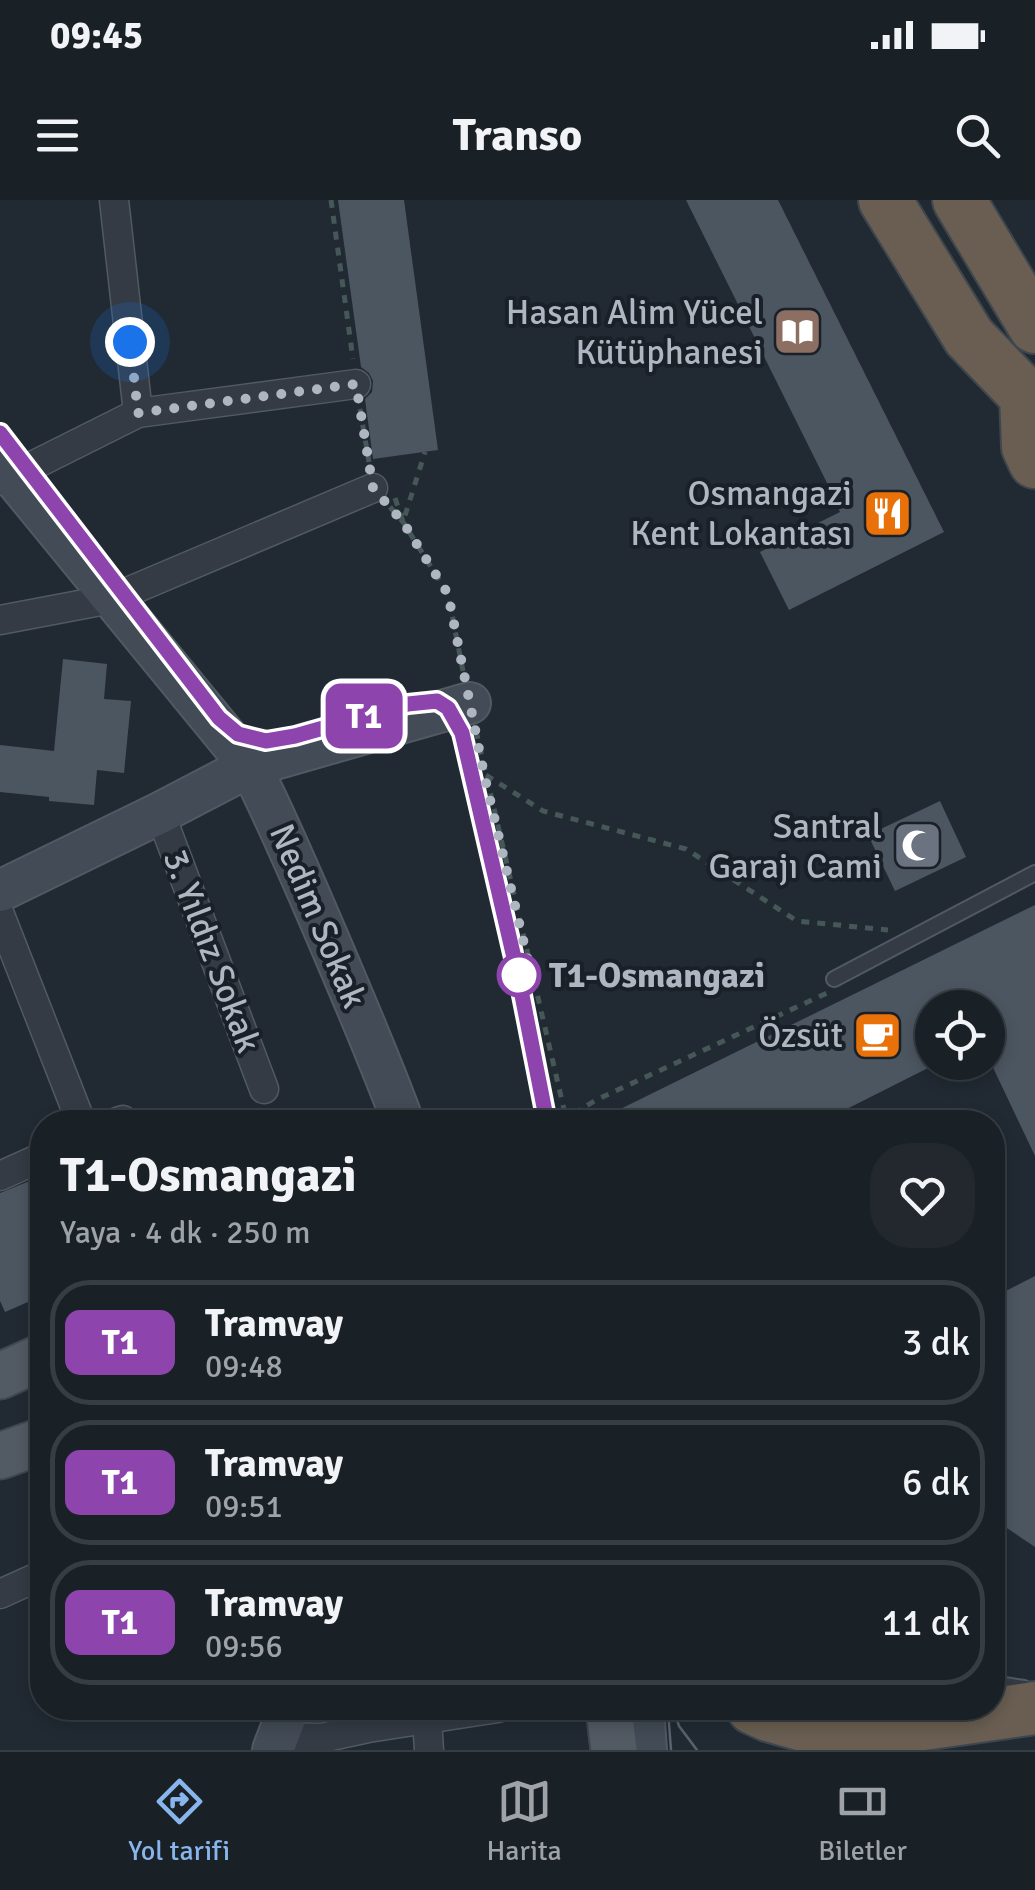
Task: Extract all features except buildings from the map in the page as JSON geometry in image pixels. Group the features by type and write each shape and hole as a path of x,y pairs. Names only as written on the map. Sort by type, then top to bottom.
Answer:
{"highway":[{"path":"884,200 969,337 1031,404"},
{"path":"920,200 1031,404 1028,447 1035,462"},
{"path":"959,200 1031,305"},
{"path":"993,200 1031,305"},
{"path":"786,1720 822,1730 860,1733 911,1720"}],"main road":[{"name":"Nedim Sokak","path":"4,472 250,766 383,1068"},
{"path":"0,892 250,766 470,702"},
{"path":"383,1068 398,1110"},
{"path":"383,1068 415,1110"},
{"path":"0,1376 30,1363"},
{"path":"0,1456 30,1445"},
{"path":"610,1720 614,1750"},
{"path":"644,1720 646,1750"}],"street":[{"path":"114,200 138,413"},
{"path":"4,472 138,413 356,384"},
{"path":"0,620 111,599 382,489"},
{"name":"3. Yıldız Sokak","path":"160,813 264,1088"},
{"path":"0,914 76,1110"},
{"path":"0,1176 30,1162"},
{"path":"0,1594 30,1580"},
{"path":"280,1732 322,1738 426,1720 429,1750"}],"lane":[{"path":"836,983 921,933 1035,874"}],"path":[{"path":"331,200 356,384 382,489 448,594 484,774 561,1110"},
{"path":"403,522 425,452"},
{"path":"382,489 403,522"},
{"path":"484,774 543,811 686,849 797,922 921,933"},
{"path":"580,1110 836,983"}],"tram line":[{"path":"0,433 219,718 238,733 267,741 408,704 437,701 448,708 462,733 545,1110"},
{"name":"T1","path":"0,433 219,718 238,734 266,741 408,704 437,701 448,708 462,733 545,1110"},
{"path":"669,1720 671,1750"},
{"path":"677,1720 697,1750"}],"place":[{"name":"Hasan Alim Yücel Kütüphanesi","path":"798,332"},
{"name":"Osmangazi Kent Lokantası","path":"887,513"},
{"name":"Santral Garajı Cami","path":"917,846"},
{"name":"T1-Osmangazi","path":"519,975"},
{"name":"Özsüt","path":"878,1035"}],"route":[{"path":"130,342 138,413 356,384 373,488 403,522 448,594 484,774 529,965 519,975"}]}
